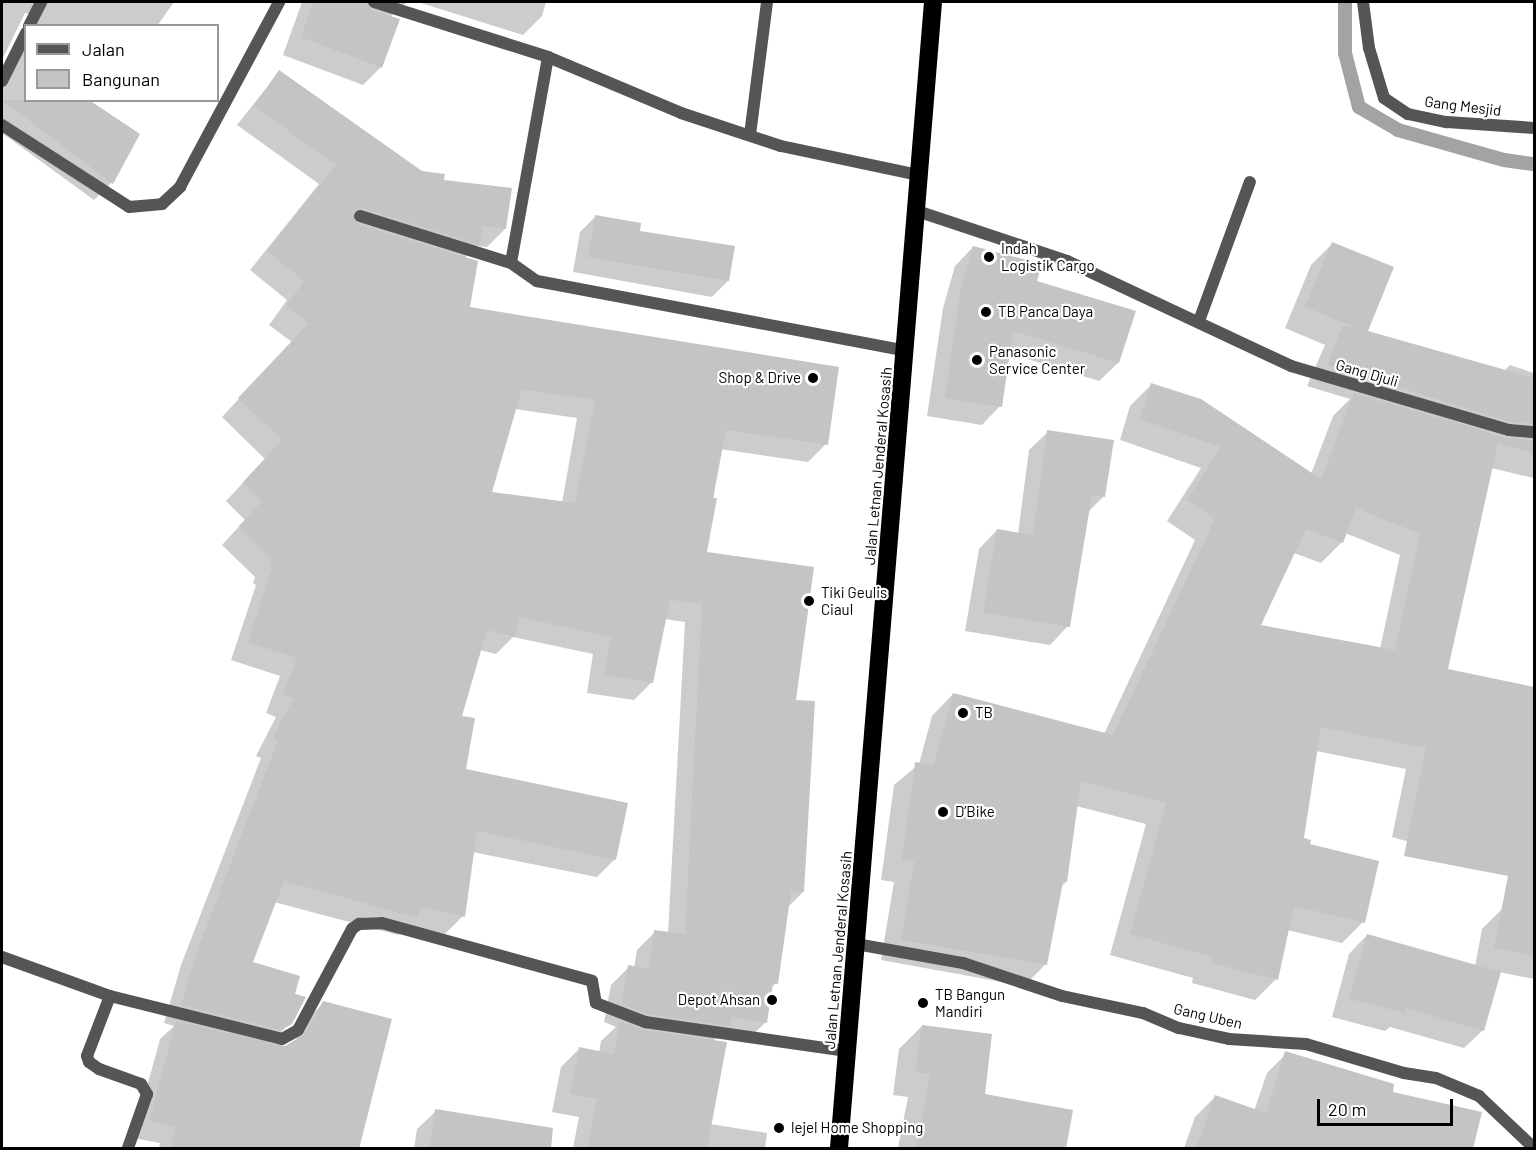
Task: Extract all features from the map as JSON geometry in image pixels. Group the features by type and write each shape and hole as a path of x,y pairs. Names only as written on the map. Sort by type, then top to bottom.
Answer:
{"highway":[{"name":"Jalan Letnan Jenderal Kosasih","path":"839,1149 933,2"}],"street":[{"path":"30,24 41,2"},
{"path":"2,125 129,207 162,204 180,187 279,2"},
{"path":"374,2 548,57 681,112 782,146 919,175"},
{"path":"750,135 767,2"},
{"name":"Gang Mesjid","path":"1364,2 1369,48 1384,98 1408,114 1448,122 1534,128"},
{"path":"2,81 24,37"},
{"path":"511,263 548,57"},
{"path":"1199,321 1250,182"},
{"name":"Gang Djuli","path":"917,211 1066,261 1199,321 1291,366 1509,430 1534,432"},
{"path":"360,216 511,263 537,281 906,351"},
{"path":"2,957 110,996 282,1039 298,1030 352,929 359,924 382,923 592,981 596,1003 645,1022 847,1051"},
{"name":"Gang Uben","path":"856,944 963,963 1062,996 1143,1013 1179,1028 1229,1039 1306,1044 1404,1073 1436,1078 1479,1096 1534,1148"},
{"path":"110,996 87,1056 89,1062 99,1069 141,1084 147,1094 128,1149"}],"building":[{"path":"313,2 366,2 371,10 400,19 382,68 301,37"},
{"path":"279,70 422,171 445,174 444,180 512,188 506,229 483,226 480,245 362,208 352,213 358,224 478,261 470,307 839,367 828,445 726,430 713,498 717,498 707,552 814,567 796,700 815,701 804,892 791,892 778,984 773,983 767,1023 732,1017 730,1026 647,1014 622,1004 628,965 649,969 654,930 685,934 702,604 670,600 653,683 604,675 611,637 520,617 515,637 487,630 462,716 475,718 466,769 628,803 616,860 477,831 465,917 420,907 418,918 284,881 253,962 300,976 295,994 306,997 292,1024 281,1030 181,1005 199,946 278,740 273,737 293,699 283,694 297,658 248,642 273,566 270,565 272,559 239,526 262,501 243,482 282,440 238,398 309,323 286,306 304,281 267,251 336,165 254,106","holes":["522,389 595,400 575,503 492,492"]},
{"path":"2,100 92,102 140,134 113,184"},
{"path":"595,215 641,223 640,231 735,246 729,281 588,257"},
{"path":"1332,242 1394,267 1368,331 1534,378 1534,424 1510,422 1327,365 1343,325 1359,329 1305,307"},
{"path":"973,246 1042,264 1037,281 1136,311 1119,363 1013,331 1002,407 945,398 961,288"},
{"path":"1151,383 1201,399 1321,479 1354,393 1507,438 1534,440 1534,454 1498,443 1448,669 1534,687 1534,956 1494,948 1508,876 1404,856 1426,748 1321,727 1304,838 1311,840 1310,844 1379,861 1365,923 1294,906 1278,980 1212,963 1213,957 1130,934 1166,803 1081,781 1067,882 1063,882 1047,965 901,940 914,861 902,860 915,762 934,765 953,693 1113,735 1215,519 1187,500 1221,447 1140,419","holes":["1356,508 1420,534 1395,650 1261,625 1306,529 1343,543"]},
{"path":"1047,430 1114,440 1105,497 1092,495 1070,627 983,613 997,529 1033,535"},
{"path":"1367,934 1501,972 1484,1031 1406,1008 1405,1013 1349,999"},
{"path":"323,1001 392,1019 359,1149 170,1149 176,1127 149,1121 176,1021 285,1046 305,1034"},
{"path":"619,1021 644,1030 727,1042 707,1149 587,1149 597,1099 570,1094 579,1047 614,1054"},
{"path":"922,1025 992,1034 985,1094 1073,1110 1066,1149 916,1149 930,1074 915,1072"},
{"path":"1285,1051 1394,1084 1393,1092 1482,1112 1473,1149 1196,1149 1215,1095 1266,1113"},
{"path":"435,1109 553,1128 551,1149 429,1149"}],"waterway":[{"path":"1345,2 1345,53 1359,107 1398,130 1504,160 1534,164"}],"place":[{"name":"Indah Logistik Cargo","path":"989,257"},
{"name":"TB Panca Daya","path":"986,312"},
{"name":"Panasonic Service Center","path":"977,360"},
{"name":"Shop & Drive","path":"813,378"},
{"name":"Tiki Geulis Ciaul","path":"809,601"},
{"name":"TB","path":"963,713"},
{"name":"D’Bike","path":"943,812"},
{"name":"Depot Ahsan","path":"772,1000"},
{"name":"TB Bangun Mandiri","path":"923,1003"},
{"name":"lejel Home Shopping","path":"779,1128"}]}
